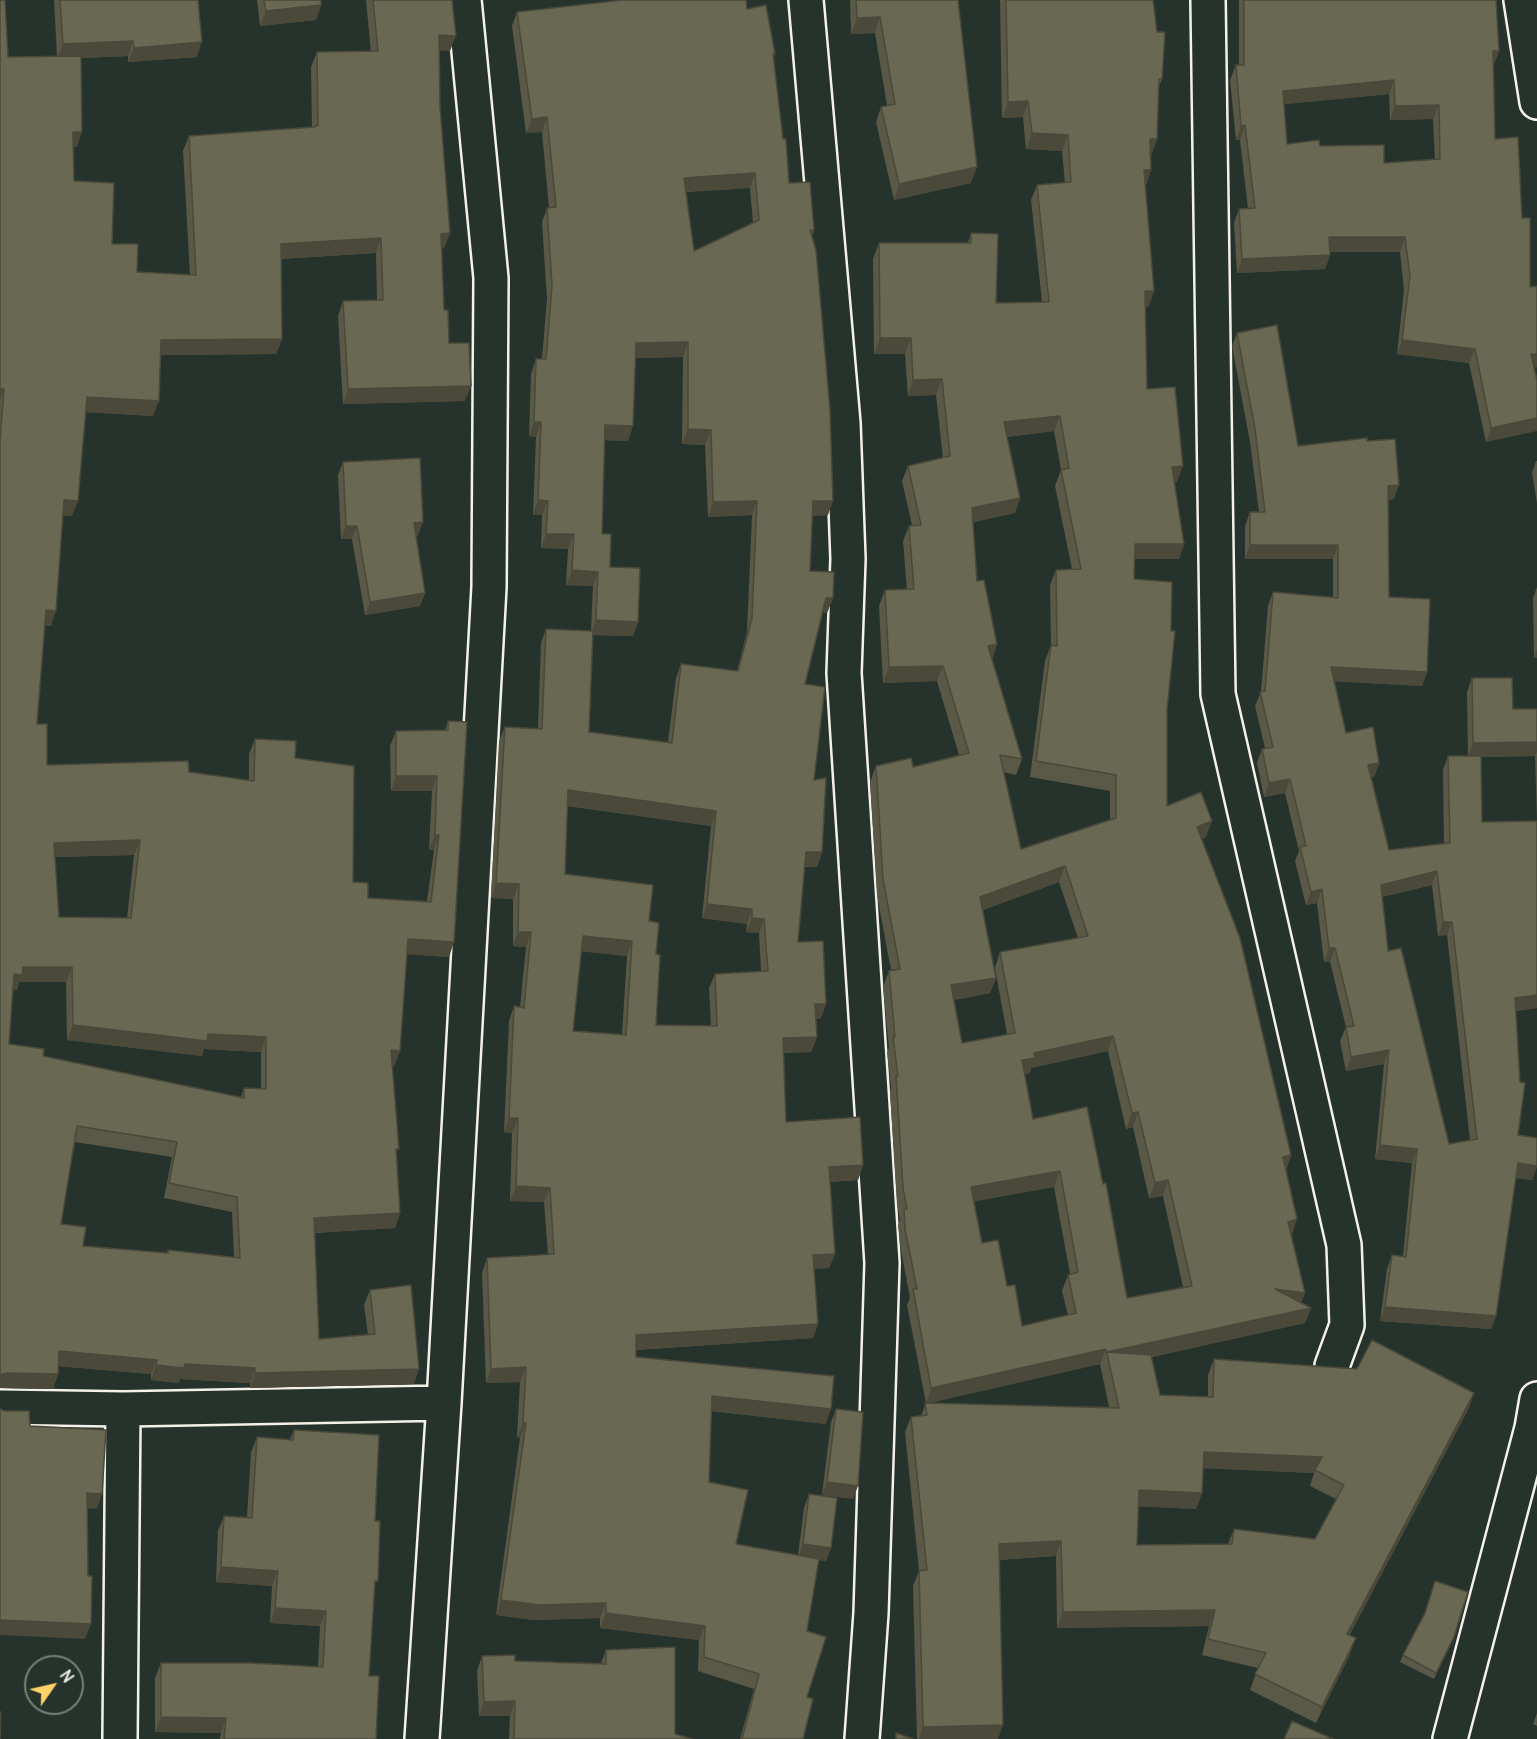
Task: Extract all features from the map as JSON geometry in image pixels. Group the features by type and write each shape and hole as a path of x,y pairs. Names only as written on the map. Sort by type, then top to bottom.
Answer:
{"street":[{"path":"422,1739 444,1403 489,587 490,278 464,0"},
{"path":"806,0 843,423 848,559 844,673 882,1263 872,1613 862,1739"},
{"path":"1208,0 1218,694 1344,1245 1347,1325 1332,1366"},
{"path":"1521,0 1537,102"},
{"path":"1450,1739 1532,1428 1537,1400"},
{"path":"0,1407 123,1409 444,1403"},
{"path":"120,1739 123,1409"}],"building":[{"path":"0,0 5,0 8,57 81,56 82,132 73,132 74,181 114,183 112,244 138,244 137,272 196,275 189,136 318,125 317,52 378,51 373,0 452,0 456,36 439,35 440,107 450,233 441,234 444,310 448,310 449,343 469,343 471,386 348,389 343,301 383,300 381,238 281,244 282,339 161,340 159,401 87,397 78,501 64,500 56,611 46,610 37,724 47,724 47,765 188,761 189,772 254,781 255,739 296,741 295,758 354,766 353,882 368,883 368,898 431,902 439,835 435,835 437,776 396,776 396,731 448,730 448,721 467,722 454,942 408,939 400,1051 391,1050 399,1149 396,1149 400,1213 314,1218 319,1339 375,1334 370,1290 411,1285 419,1369 255,1373 255,1368 185,1364 184,1368 156,1365 157,1360 59,1351 58,1374 6,1373 0,1375 0,441 4,389 0,389","holes":["140,840 131,918 59,917 54,843","23,967 72,967 73,1025 207,1041 208,1034 266,1037 266,1089 244,1088 244,1098 43,1056 44,1049 9,1044 14,974 22,975","77,1126 177,1142 169,1183 237,1197 240,1258 168,1250 168,1253 83,1246 86,1227 61,1224"]},
{"path":"60,0 198,0 202,42 134,48 133,41 63,44"},
{"path":"264,0 321,0 321,5 266,11"},
{"path":"623,0 746,0 747,9 766,5 775,54 773,54 783,139 786,139 789,183 810,182 814,230 810,230 816,250 830,410 833,501 813,501 810,571 834,572 833,598 826,598 805,684 825,687 814,780 826,778 822,852 806,852 798,942 823,941 826,1004 815,1004 817,1037 783,1038 786,1122 860,1117 863,1165 829,1167 835,1254 813,1255 818,1324 636,1335 636,1357 834,1376 831,1409 712,1396 709,1482 748,1490 736,1544 819,1559 807,1631 826,1637 807,1697 813,1699 803,1739 742,1739 759,1674 704,1657 705,1626 606,1613 606,1603 540,1605 501,1600 526,1423 523,1423 526,1367 491,1369 487,1258 554,1254 550,1188 516,1186 518,1118 509,1118 514,1006 524,1008 531,932 518,932 519,884 496,883 505,727 542,729 546,629 593,631 589,732 672,743 681,664 738,671 752,618 757,501 713,502 711,430 688,429 688,342 636,343 633,426 605,425 602,534 611,534 610,567 640,568 638,622 596,620 598,572 572,570 574,534 546,534 548,501 538,500 541,422 534,422 536,359 546,359 552,285 547,208 556,207 547,117 532,119 517,12","holes":["755,173 759,220 694,251 684,178","568,790 716,811 707,904 752,909 752,918 764,919 768,971 715,974 717,1026 656,1025 660,955 656,954 659,923 649,921 653,885 565,874","583,936 632,941 626,1035 573,1031"]},
{"path":"856,0 958,0 977,167 899,184 881,107 895,104 880,17 857,18"},
{"path":"1006,0 1153,0 1157,32 1165,32 1162,79 1159,79 1157,139 1150,139 1151,170 1144,170 1154,291 1145,291 1147,389 1175,387 1183,466 1172,467 1184,544 1135,544 1134,579 1172,582 1171,631 1175,631 1167,710 1167,806 1201,792 1212,821 1197,827 1240,938 1291,1155 1283,1157 1297,1219 1288,1222 1305,1293 1275,1289 1311,1308 1107,1352 1151,1355 1160,1395 1213,1397 1214,1359 1357,1369 1372,1340 1474,1393 1347,1634 1356,1638 1322,1707 1255,1674 1266,1653 1208,1639 1215,1610 1063,1612 1061,1541 999,1544 1003,1725 923,1727 919,1571 927,1570 911,1417 927,1415 925,1403 1119,1408 1106,1349 931,1388 913,1289 917,1289 905,1229 904,1209 907,1209 903,1188 896,1076 898,1076 889,971 900,969 883,879 876,766 911,758 913,767 969,753 943,666 889,667 885,590 914,589 909,526 921,525 908,466 950,456 942,379 913,380 911,338 880,338 879,243 971,243 971,233 998,234 996,303 1049,302 1037,185 1071,182 1068,135 1032,133 1028,101 1008,102","holes":["1060,416 1069,468 1061,470 1081,569 1056,570 1057,646 1051,645 1036,761 1116,775 1116,818 1021,849 1000,755 1022,759 988,646 997,644 984,580 977,581 972,508 1020,498 1004,422","1065,866 1088,936 1000,952 1015,1033 962,1043 951,985 996,978 980,897","1113,1036 1132,1113 1138,1112 1155,1183 1168,1180 1192,1286 1127,1298 1106,1183 1103,1184 1087,1107 1033,1119 1022,1060 1035,1058 1034,1053","1060,1171 1078,1272 1068,1275 1076,1313 1022,1326 1015,1285 1007,1286 998,1240 982,1243 971,1187","1204,1452 1322,1457 1315,1470 1344,1485 1315,1539 1234,1529 1232,1544 1137,1545 1139,1490 1202,1493"]},
{"path":"1244,0 1496,0 1499,51 1493,51 1495,139 1518,137 1522,218 1530,218 1530,287 1537,286 1537,354 1531,354 1537,380 1537,418 1491,428 1475,349 1402,340 1410,276 1405,237 1329,237 1330,255 1242,259 1239,209 1255,208 1245,125 1241,126 1236,65 1244,65","holes":["1394,80 1395,106 1439,105 1440,159 1384,163 1384,145 1320,146 1319,140 1287,144 1283,91"]},
{"path":"1277,325 1298,446 1367,438 1367,441 1395,439 1399,485 1388,486 1389,597 1430,599 1427,672 1331,667 1346,733 1373,727 1379,763 1368,765 1389,850 1450,843 1448,756 1481,756 1482,822 1537,821 1537,995 1515,998 1520,1082 1525,1083 1518,1135 1537,1138 1537,1166 1518,1163 1496,1316 1385,1307 1392,1255 1406,1257 1417,1149 1380,1145 1389,1050 1351,1057 1346,1027 1354,1026 1335,948 1329,948 1322,889 1311,892 1300,847 1306,846 1290,779 1269,783 1262,749 1273,747 1260,692 1265,691 1273,592 1338,598 1338,545 1250,545 1250,512 1265,512 1255,429 1237,333","holes":["1437,871 1443,922 1452,922 1477,1139 1449,1144 1401,948 1388,951 1381,885"]},
{"path":"420,458 423,522 414,523 425,593 370,602 357,526 346,526 343,462"},
{"path":"1472,678 1512,678 1513,709 1537,709 1537,742 1473,743"},
{"path":"0,1409 29,1411 30,1426 106,1430 102,1494 87,1493 88,1576 92,1576 91,1624 0,1620"},
{"path":"836,1409 863,1412 858,1486 827,1482"},
{"path":"294,1430 379,1435 375,1521 380,1521 378,1581 375,1581 369,1676 379,1676 376,1739 224,1739 226,1718 161,1717 161,1663 251,1663 323,1667 326,1611 275,1608 278,1571 221,1567 224,1516 252,1518 257,1437 293,1440"},
{"path":"809,1494 837,1498 831,1548 803,1544"},
{"path":"1435,1581 1468,1592 1454,1637 1436,1673 1403,1655 1425,1613"},
{"path":"675,1647 675,1734 692,1739 514,1739 515,1701 484,1702 482,1656 515,1655 515,1661 606,1664 606,1650"},
{"path":"1292,1721 1333,1739 1284,1739"},
{"path":"896,1733 913,1739 896,1739"}]}
